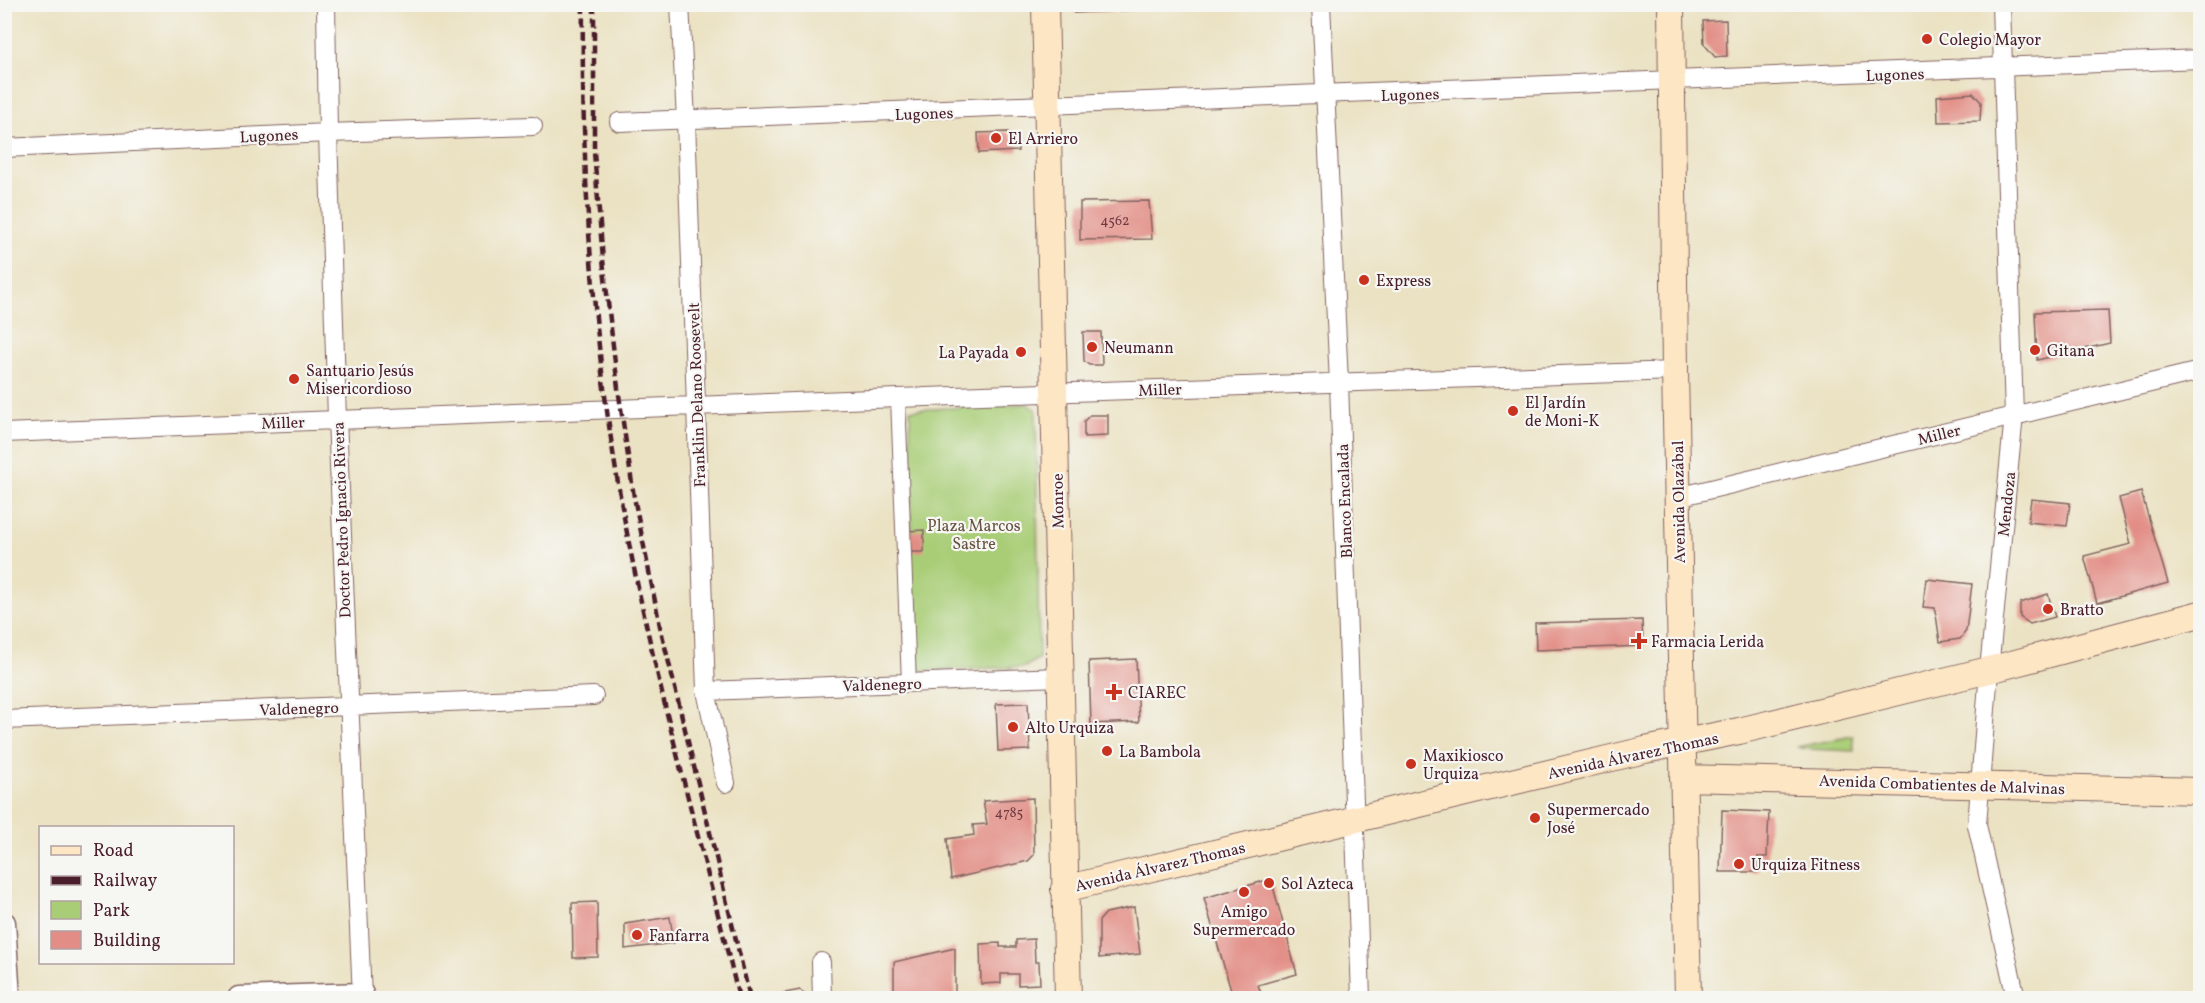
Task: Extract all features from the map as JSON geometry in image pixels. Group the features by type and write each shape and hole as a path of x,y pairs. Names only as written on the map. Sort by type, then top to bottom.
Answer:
{"main road":[{"name":"Monroe","path":"1045,4 1068,999"},
{"name":"Avenida Olazábal","path":"1671,4 1675,371 1688,999"},
{"name":"Avenida Álvarez Thomas","path":"1064,889 1683,742 1739,731 1989,670 2200,614"},
{"name":"Avenida Combatientes de Malvinas","path":"1683,778 2200,791"}],"street":[{"name":"Doctor Pedro Ignacio Rivera","path":"326,4 337,419 362,996"},
{"name":"Franklin Delano Roosevelt","path":"680,4 706,691 726,783"},
{"name":"Blanco Encalada","path":"1321,4 1339,383 1361,999"},
{"name":"Mendoza","path":"2001,4 2014,415 1989,670 1977,825 2016,999"},
{"name":"Lugones","path":"619,122 1049,109 2200,59"},
{"name":"Lugones","path":"4,148 533,126"},
{"name":"Miller","path":"4,433 1055,392 1675,371"},
{"name":"Miller","path":"1678,497 2200,371"},
{"path":"898,398 909,683"},
{"name":"Valdenegro","path":"706,691 1059,677"},
{"name":"Valdenegro","path":"4,720 594,696"},
{"path":"4,923 9,999"},
{"path":"821,962 822,999"},
{"path":"239,999 362,996"}],"green space":[{"name":"Plaza Marcos Sastre","path":"1027,404 1036,410 1039,658 1025,667 913,671 905,555 912,554 910,410"},
{"path":"1853,736 1854,751 1797,747"}],"building":[{"path":"1074,5 1157,5 1157,9 1074,13"},
{"path":"1726,20 1727,56 1715,57 1704,44 1703,21"},
{"path":"1973,93 1981,102 1980,121 1938,122 1937,96"},
{"path":"9,102 9,122 4,122 4,103"},
{"name":"El Arriero","path":"1008,132 1018,143 1018,151 979,153 978,133"},
{"path":"1149,201 1152,239 1080,240 1080,202"},
{"path":"2108,310 2110,343 2037,360 2035,312"},
{"name":"Neumann","path":"1083,332 1101,332 1102,365 1089,365 1084,361"},
{"path":"1090,415 1108,415 1108,436 1084,437 1084,421"},
{"path":"2141,492 2168,583 2097,603 2084,556 2131,544 2119,498"},
{"path":"2031,499 2070,503 2067,526 2028,522"},
{"path":"924,530 924,552 906,552 906,531"},
{"path":"1927,579 1972,584 1966,631 1960,639 1940,642 1935,608 1923,607"},
{"path":"2048,594 2055,617 2030,624 2020,617 2020,603"},
{"path":"1642,620 1643,646 1536,650 1535,623"},
{"name":"CIAREC","path":"1136,659 1139,722 1091,724 1089,661"},
{"name":"Alto Urquiza","path":"1028,703 1030,750 998,751 996,704"},
{"path":"1033,798 1034,855 1028,861 951,879 947,839 974,835 973,825 987,824 983,801"},
{"path":"1722,810 1769,812 1767,857 1758,857 1758,872 1720,872"},
{"path":"1271,879 1297,974 1258,985 1262,996 1232,994 1204,898"},
{"path":"597,902 598,957 573,958 572,903"},
{"path":"1134,907 1140,954 1099,958 1099,921 1106,913"},
{"path":"670,917 674,943 625,949 625,924"},
{"path":"1034,939 1035,962 1039,962 1040,984 1018,985 1018,974 1001,974 1001,983 981,984 980,944 1000,943 1000,947 1016,947 1016,940"},
{"path":"955,948 955,998 894,998 894,962"},
{"path":"800,990 807,995 807,998 770,998 769,996"}],"railway":[{"path":"583,4 586,189 595,312 610,434 645,622 739,998"},
{"path":"594,4 594,152 603,260 634,497 660,626 750,998"}],"place":[{"name":"Colegio Mayor","path":"1927,39"},
{"name":"El Arriero","path":"996,138"},
{"name":"Express","path":"1364,280"},
{"name":"Neumann","path":"1092,347"},
{"name":"Gitana","path":"2035,350"},
{"name":"La Payada","path":"1021,352"},
{"name":"Santuario Jesús Misericordioso","path":"294,379"},
{"name":"El Jardín de Moni-K","path":"1513,411"},
{"name":"Bratto","path":"2048,609"},
{"name":"Farmacia Lerida","path":"1639,641"},
{"name":"CIAREC","path":"1114,692"},
{"name":"Alto Urquiza","path":"1013,727"},
{"name":"La Bambola","path":"1107,751"},
{"name":"Maxikiosco Urquiza","path":"1411,764"},
{"name":"Supermercado José","path":"1535,818"},
{"name":"Urquiza Fitness","path":"1739,864"},
{"name":"Sol Azteca","path":"1269,883"},
{"name":"Amigo Supermercado","path":"1244,892"},
{"name":"Fanfarra","path":"637,935"}]}
